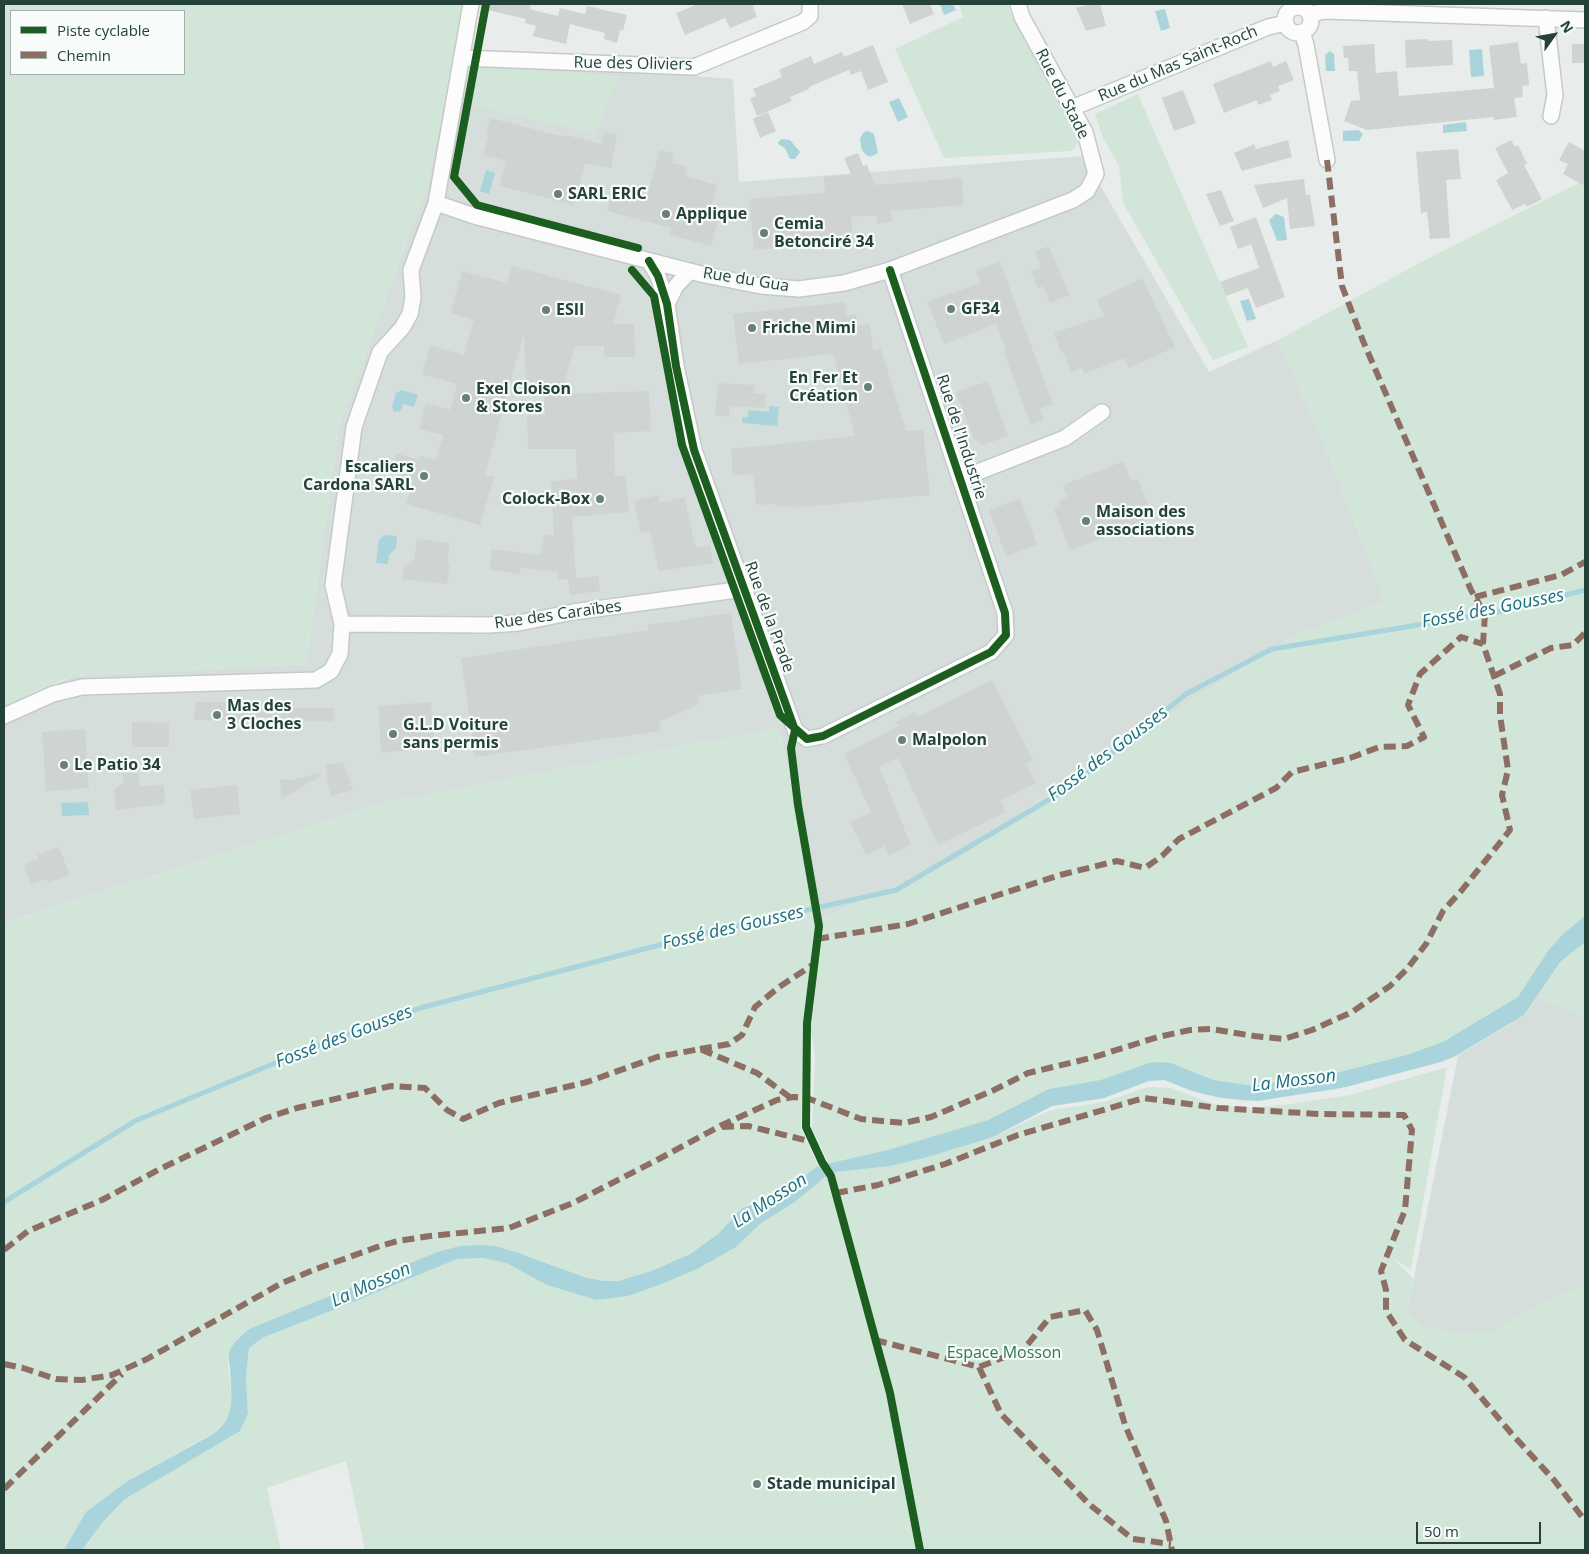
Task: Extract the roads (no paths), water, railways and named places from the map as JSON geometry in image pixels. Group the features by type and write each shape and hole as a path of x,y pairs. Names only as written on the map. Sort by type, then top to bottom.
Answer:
{"street":[{"path":"4,716 53,694 82,687 316,680 331,671 340,654 342,624 333,585 354,427 380,352 402,328 410,314 413,298 411,270 436,203 472,4"},
{"name":"Rue des Oliviers","path":"463,58 694,67 803,22 810,16 810,4"},
{"path":"1300,7 1310,14 1309,27 1302,32 1294,32 1287,27 1289,12 1300,7"},
{"name":"Rue du Stade","path":"1020,10 1085,132 1096,174"},
{"path":"1310,14 1326,11 1484,10 1546,18 1585,20"},
{"name":"Rue du Mas Saint-Roch","path":"1072,108 1268,26 1289,12"},
{"path":"1546,18 1555,95 1551,116"},
{"path":"1302,32 1327,160"},
{"name":"Rue du Gua","path":"436,203 474,216 690,271 761,286 799,289 844,283 890,270 1073,200 1087,191 1096,174"},
{"name":"Rue de la Prade","path":"649,261 658,276 666,304 676,366 694,450 795,730 807,739 823,736 991,652 1006,635 1006,613"},
{"name":"Rue de l'Industrie","path":"890,270 1006,613"},
{"path":"666,304 676,286 690,271"},
{"path":"960,480 1065,438 1102,412"},
{"name":"Rue des Caraïbes","path":"342,624 489,626 519,623 573,612 744,589"}],"water":[{"path":"940,4 953,4 956,10 944,15"},
{"path":"1165,9 1170,28 1161,31 1155,11"},
{"path":"1482,49 1484,76 1471,77 1469,50"},
{"path":"1330,51 1334,54 1335,71 1326,71 1325,55"},
{"path":"899,98 908,117 898,122 889,102"},
{"path":"1466,122 1467,131 1443,133 1443,125"},
{"path":"1358,130 1363,134 1359,141 1343,141 1343,131"},
{"path":"868,131 874,134 878,153 870,157 863,152 860,138 864,132"},
{"path":"782,139 790,140 800,152 795,159 790,159 785,148 778,144"},
{"path":"486,170 495,173 489,194 480,191"},
{"path":"1276,214 1284,217 1287,240 1277,241 1269,220"},
{"path":"1249,299 1256,319 1247,321 1240,301"},
{"path":"402,390 418,395 414,407 403,404 401,411 394,412 392,407 396,393"},
{"path":"769,406 779,407 777,426 742,423 742,417 747,418 749,410 769,412"},
{"path":"384,535 397,536 396,548 389,555 388,564 376,563 379,540"},
{"path":"88,802 89,815 62,816 61,803"},
{"name":"La Mosson","path":"1585,916 1585,942 1560,962 1524,1015 1453,1057 1441,1062 1346,1087 1258,1101 1221,1098 1192,1091 1165,1080 1149,1081 1104,1098 1052,1106 993,1137 924,1158 890,1166 835,1172 825,1177 795,1202 760,1224 736,1247 697,1269 628,1296 596,1300 547,1285 506,1263 483,1258 457,1259 262,1338 249,1348 246,1376 248,1413 240,1431 125,1499 102,1523 82,1550 64,1550 86,1512 126,1482 221,1428 226,1421 231,1405 230,1349 249,1329 437,1252 460,1246 495,1246 587,1278 619,1281 654,1270 690,1254 718,1234 742,1208 780,1194 818,1166 888,1150 988,1120 1049,1089 1101,1080 1149,1063 1171,1063 1213,1080 1254,1086 1332,1074 1407,1055 1443,1042 1518,997 1548,951 1562,935"}],"waterway":[{"name":"Fossé des Gousses","path":"4,1202 135,1121 314,1047 420,1008 705,933 896,890 1067,789 1186,694 1272,649 1503,611 1585,590"}],"place":[{"name":"SARL ERIC","path":"558,194"},
{"name":"Applique","path":"666,214"},
{"name":"Cemia Betonciré 34","path":"764,233"},
{"name":"GF34","path":"951,309"},
{"name":"ESII","path":"546,310"},
{"name":"Friche Mimi","path":"752,328"},
{"name":"En Fer Et Création","path":"868,387"},
{"name":"Exel Cloison & Stores","path":"466,398"},
{"name":"Escaliers Cardona SARL","path":"424,476"},
{"name":"Colock-Box","path":"600,499"},
{"name":"Maison des associations","path":"1086,521"},
{"name":"Mas des 3 Cloches","path":"217,715"},
{"name":"G.L.D Voiture sans permis","path":"393,734"},
{"name":"Malpolon","path":"902,740"},
{"name":"Le Patio 34","path":"64,765"},
{"name":"Stade municipal","path":"757,1484"}],"park label":[{"name":"Espace Mosson","path":"1004,1353"}]}
